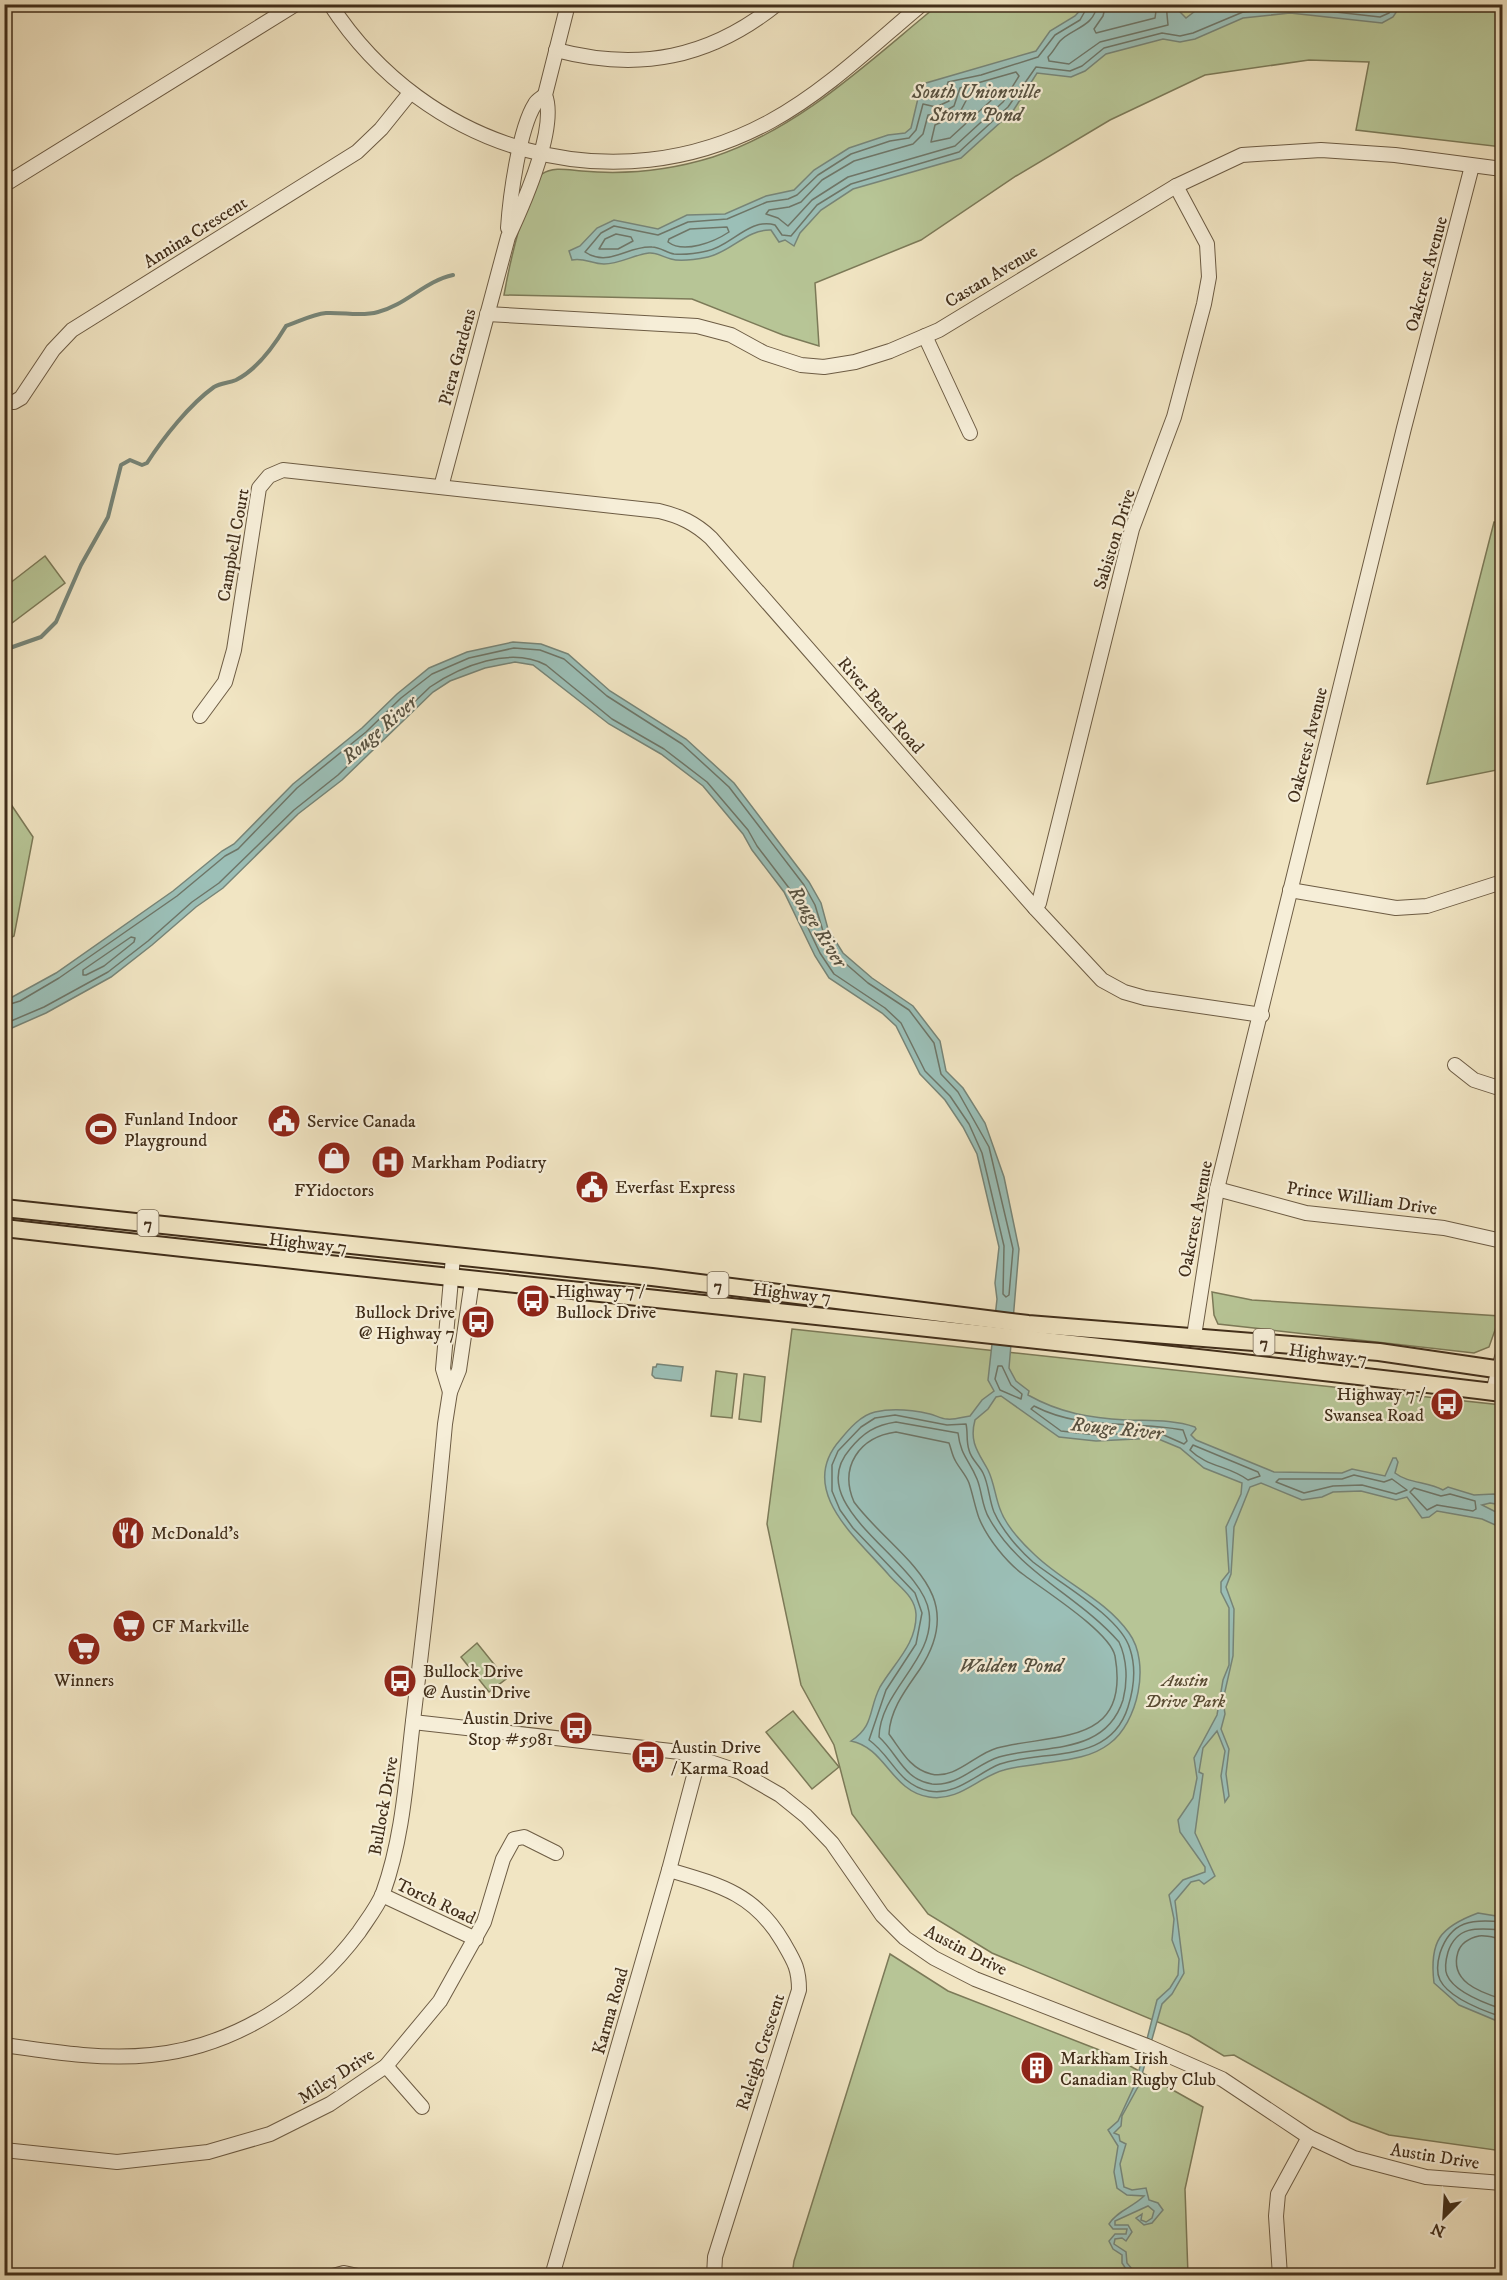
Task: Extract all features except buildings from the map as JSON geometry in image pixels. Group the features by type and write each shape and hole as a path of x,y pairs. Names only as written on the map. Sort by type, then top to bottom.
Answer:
{"main road":[{"name":"Highway 7","path":"4,1208 652,1277 961,1324"},
{"name":"Highway 7","path":"4,1228 451,1279 1027,1331 1498,1393"},
{"name":"Highway 7","path":"1027,1331 1194,1336 1502,1365"}],"street":[{"path":"4,9 10,4"},
{"path":"4,185 296,4"},
{"path":"330,4 362,47 410,93 458,124 521,150 595,162 636,161 690,152 734,138 796,106 922,4"},
{"name":"Piera Gardens","path":"441,487 508,237 522,206 548,128 550,107 545,95 568,4"},
{"path":"556,50 613,61 652,60 714,43 747,27 777,4"},
{"name":"Annina Crescent","path":"4,402 14,402 21,398 53,350 72,330 357,152 381,129 410,93"},
{"name":"Piera Gardens","path":"508,237 510,201 521,150 535,102 545,95"},
{"name":"Castan Avenue","path":"487,314 697,326 731,335 783,360 824,367 855,362 925,336 985,303 1176,186 1242,155 1321,150 1395,155 1503,169"},
{"name":"Oakcrest Avenue","path":"1194,1336 1217,1189 1262,1014 1290,890 1404,428 1472,166"},
{"name":"Sabiston Drive","path":"1035,908 1039,903 1132,529 1174,417 1204,304 1209,277 1207,244 1176,186"},
{"path":"925,336 970,433"},
{"name":"Campbell Court","path":"200,716 225,682 234,650 259,488 269,476 283,470 297,470 441,487"},
{"name":"River Bend Road","path":"441,487 658,511 697,525 719,547 1035,908 1102,980 1124,992 1145,998 1262,1014"},
{"path":"1290,890 1396,908 1427,906 1503,882"},
{"path":"1455,1065 1474,1080 1503,1089"},
{"name":"Prince William Drive","path":"1217,1189 1306,1213 1444,1228 1503,1241"},
{"name":"Bullock Drive","path":"450,1392 443,1369 453,1257"},
{"name":"Bullock Drive","path":"4,2045 66,2054 150,2055 187,2049 233,2032 283,2007 328,1969 359,1932 382,1895 402,1820 450,1392 459,1370 472,1281"},
{"path":"1498,1393 1502,1365"},
{"name":"Austin Drive","path":"413,1722 642,1747 699,1757 740,1772 780,1795 806,1816 832,1843 882,1915 905,1938 934,1958 975,1979 1147,2046 1222,2079 1309,2137 1354,2158 1404,2173 1446,2180 1503,2183"},
{"name":"Karma Road","path":"552,2276 669,1870 699,1757"},
{"name":"Miley Drive","path":"4,2150 117,2162 208,2152 270,2134 330,2104 386,2066 440,2001 484,1922 503,1859 514,1839 524,1837 556,1853"},
{"name":"Raleigh Crescent","path":"669,1870 729,1890 750,1901 771,1922 799,1971 799,1990 715,2257 714,2276"},
{"name":"Torch Road","path":"382,1895 476,1939"},
{"path":"386,2066 422,2107"},
{"path":"1280,2276 1276,2216 1278,2194 1309,2137"},
{"path":"333,2276 344,2273 358,2276"}],"green space":[{"path":"938,5 1502,5 1502,147 1356,130 1369,62 1309,60 1205,75 1110,120 1016,176 921,240 815,283 819,346 783,335 692,299 504,295 524,212 536,182 542,174 556,169 632,172 665,168 713,157 745,144 775,129 832,92"},
{"path":"1494,522 1502,523 1502,769 1427,784"},
{"path":"45,556 65,583 12,623 5,614 5,587"},
{"path":"4,794 33,837 14,936 5,941"},
{"path":"1212,1292 1252,1300 1500,1316 1489,1347 1474,1353 1218,1324 1214,1315"},
{"name":"Austin Drive Park","path":"792,1329 1502,1405 1502,2151 1389,2135 1351,2121 1234,2055 1224,2056 1189,2035 992,1953 928,1914 852,1814 834,1745 801,1685 767,1524"},
{"path":"716,1371 737,1374 732,1418 711,1416"},
{"path":"744,1374 765,1377 761,1422 739,1419"},
{"path":"477,1643 506,1679 489,1692 461,1657"},
{"path":"793,1711 839,1767 812,1789 766,1732"},
{"path":"890,1954 948,1991 1107,2053 1203,2107 1185,2189 1188,2275 792,2276 794,2261"}],"water":[{"name":"South Unionville Storm Pond","path":"1085,5 1183,5 1179,11 1186,18 1203,5 1401,5 1393,17 1382,23 1290,13 1243,18 1195,39 1180,42 1163,39 1106,54 1085,71 1071,77 1037,73 1013,111 961,158 853,189 821,210 800,233 794,246 785,240 779,242 771,230 754,233 724,251 699,259 675,260 652,253 610,264 580,259 572,260 569,251 580,246 597,228 614,220 658,229 687,215 725,214 766,196 794,190 814,170 849,148 888,135 905,133 911,128 919,94 926,83 1036,51 1050,31 1075,16"},
{"path":"513,642 541,644 568,654 610,691 686,739 734,783 809,882 821,903 828,929 843,953 872,978 913,1006 940,1041 946,1071 963,1088 985,1123 1004,1177 1019,1249 1009,1368 1016,1381 1029,1391 1028,1395 1052,1406 1088,1416 1186,1424 1195,1427 1191,1435 1196,1440 1274,1472 1342,1473 1352,1469 1385,1476 1393,1458 1396,1458 1398,1462 1395,1473 1400,1477 1443,1490 1448,1487 1474,1495 1494,1494 1502,1500 1502,1505 1490,1503 1482,1505 1500,1514 1502,1512 1502,1528 1482,1519 1437,1511 1429,1517 1422,1518 1407,1497 1396,1500 1361,1491 1333,1492 1322,1497 1302,1500 1261,1483 1250,1487 1234,1527 1231,1574 1226,1587 1234,1609 1233,1656 1223,1700 1225,1714 1221,1729 1229,1749 1226,1774 1229,1796 1225,1802 1221,1776 1225,1751 1217,1731 1203,1748 1199,1772 1203,1774 1195,1833 1215,1876 1204,1884 1199,1880 1191,1882 1175,1901 1184,1973 1172,1994 1162,2004 1139,2085 1122,2116 1121,2126 1114,2133 1119,2135 1120,2141 1126,2144 1120,2164 1124,2187 1132,2190 1146,2188 1149,2200 1158,2203 1163,2210 1152,2223 1144,2225 1136,2218 1142,2214 1141,2220 1146,2222 1152,2218 1154,2211 1148,2206 1115,2221 1115,2225 1128,2225 1132,2232 1126,2241 1122,2238 1115,2239 1114,2244 1126,2252 1127,2263 1137,2275 1130,2275 1122,2263 1122,2255 1113,2249 1109,2241 1115,2234 1126,2234 1127,2229 1113,2229 1109,2224 1116,2216 1144,2196 1127,2195 1117,2188 1114,2172 1118,2146 1108,2130 1118,2121 1136,2082 1157,2000 1170,1988 1178,1975 1179,1959 1172,1940 1174,1919 1169,1895 1183,1880 1205,1872 1205,1867 1180,1832 1178,1820 1193,1798 1197,1778 1194,1758 1217,1715 1223,1680 1229,1665 1229,1608 1221,1592 1221,1582 1229,1572 1226,1527 1241,1494 1242,1483 1204,1468 1180,1448 1156,1438 1096,1441 1059,1437 1001,1396 996,1397 988,1409 975,1420 973,1435 990,1475 998,1504 1006,1522 1035,1555 1108,1610 1129,1633 1136,1646 1139,1660 1140,1676 1134,1708 1119,1734 1102,1749 1069,1759 1004,1770 950,1796 940,1798 916,1793 906,1787 873,1752 851,1741 868,1723 880,1687 909,1644 913,1635 916,1614 910,1597 861,1545 836,1512 828,1495 825,1477 828,1459 847,1431 860,1419 870,1414 903,1410 945,1419 970,1416 982,1400 994,1391 988,1380 997,1299 995,1283 999,1247 977,1154 963,1127 945,1100 920,1074 896,1026 882,1013 829,978 815,956 784,892 752,850 743,834 703,786 661,754 609,724 533,665 515,662 485,668 450,681 433,692 342,780 298,814 223,888 196,907 111,977 46,1013 5,1031 5,1001 56,973 173,891 234,844 293,784 362,728 397,694 429,668 467,652"},
{"path":"657,1364 683,1367 681,1381 655,1378 652,1375 653,1367"},
{"path":"1478,1913 1502,1917 1502,2023 1459,2005 1434,1983 1433,1956 1440,1938 1454,1924"}],"waterway":[{"path":"4,650 41,637 56,622 81,565 108,517 121,465 130,460 142,465 147,463 186,412 214,387 236,380 251,370 271,349 286,326 321,314 365,314 388,309 433,282 453,275"}],"place":[{"name":"Service Canada","path":"284,1121"},
{"name":"Funland Indoor Playground","path":"101,1129"},
{"name":"FYidoctors","path":"334,1158"},
{"name":"Markham Podiatry","path":"388,1162"},
{"name":"Everfast Express","path":"592,1187"},
{"name":"Highway 7 / Bullock Drive","path":"533,1301"},
{"name":"Bullock Drive @ Highway 7","path":"478,1322"},
{"name":"Highway 7 / Swansea Road","path":"1447,1404"},
{"name":"McDonald's","path":"128,1533"},
{"name":"CF Markville","path":"129,1626"},
{"name":"Winners","path":"84,1649"},
{"name":"Bullock Drive @ Austin Drive","path":"400,1681"},
{"name":"Austin Drive Stop #5981","path":"576,1728"},
{"name":"Austin Drive / Karma Road","path":"648,1757"},
{"name":"Markham Irish Canadian Rugby Club","path":"1037,2068"}],"water label":[{"name":"Rouge River","path":"379,729"},
{"name":"Rouge River","path":"818,926"},
{"name":"Rouge River","path":"1117,1428"},
{"name":"Walden Pond","path":"1011,1665"}]}
